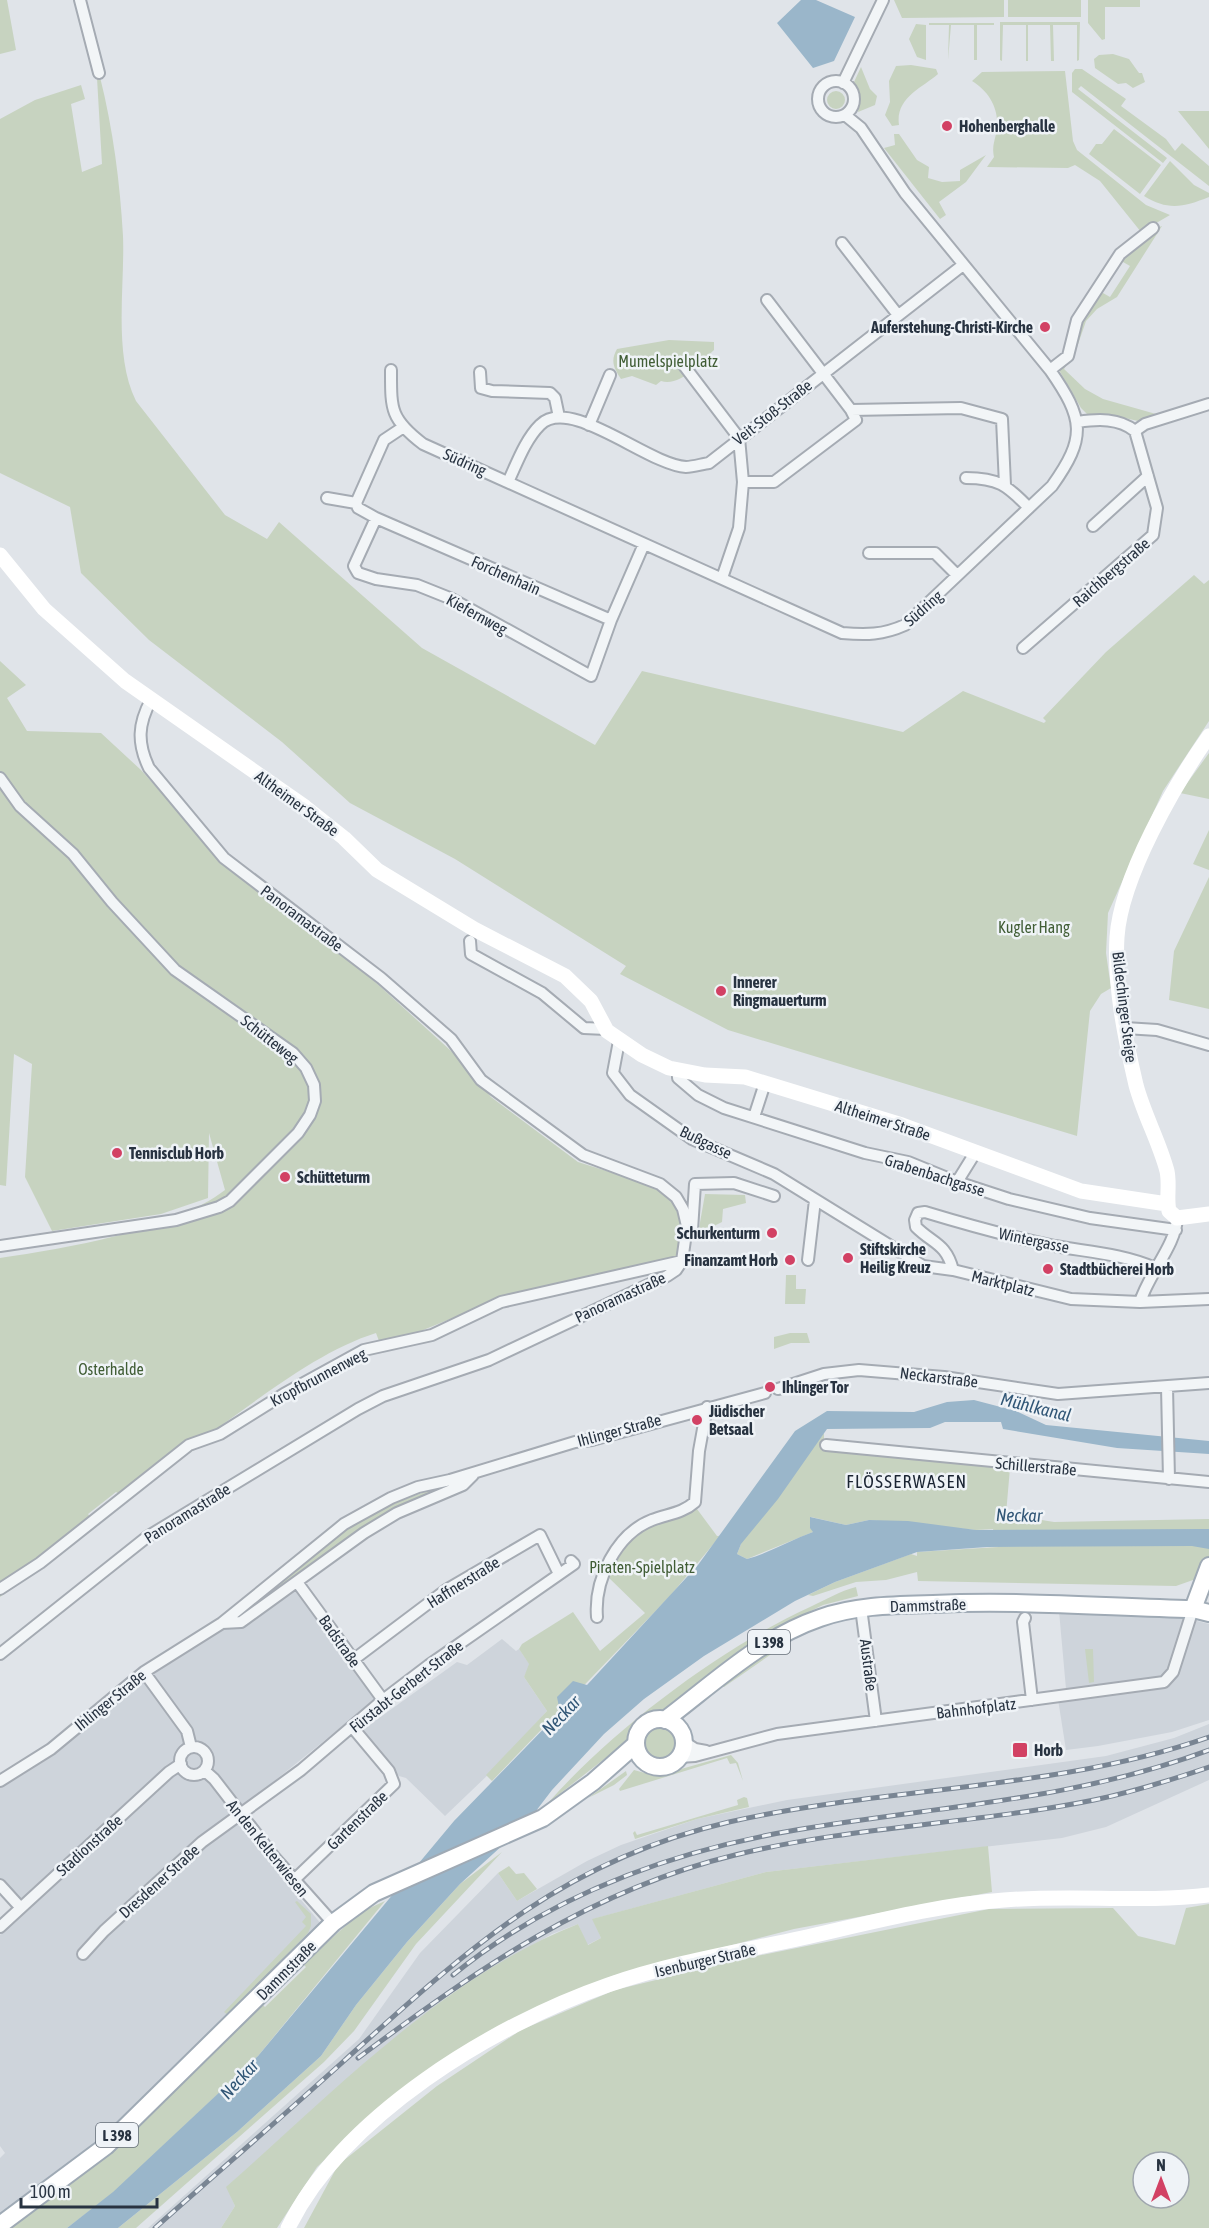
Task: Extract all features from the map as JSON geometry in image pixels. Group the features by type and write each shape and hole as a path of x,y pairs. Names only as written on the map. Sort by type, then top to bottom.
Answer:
{"main road":[{"path":"1201,1611 1204,1583 1209,1566"},
{"name":"Dammstraße","path":"677,1737 690,1702 742,1660 786,1633 821,1617 861,1608 1014,1603 1201,1611"},
{"path":"658,1719 677,1737 674,1762 661,1767 647,1763 639,1751 637,1737 644,1725 658,1719"},
{"name":"Dammstraße","path":"0,2224 106,2146 333,1923 375,1893 543,1818 639,1751"}],"street":[{"path":"80,0 99,73"},
{"path":"843,83 883,0"},
{"path":"845,115 854,101 851,90 843,83 831,82 822,88 818,98 818,114 845,115 861,128 905,193 1050,370 1070,399 1078,422 1104,420 1124,423 1135,431 1145,424 1209,404"},
{"path":"1050,370 1068,356 1077,320 1120,254 1153,228"},
{"path":"842,243 898,315"},
{"name":"Veit-Stoß-Straße","path":"559,417 572,418 589,425 659,460 686,467 709,463 822,372 963,265"},
{"path":"743,482 774,482 856,420 851,410 767,300"},
{"path":"682,363 739,438 743,482 739,528 722,578"},
{"path":"356,503 384,440 402,428 394,414 391,397 391,370"},
{"path":"480,372 481,388 492,391 550,393 555,398 559,417 542,423 531,436 508,482"},
{"path":"589,425 610,375"},
{"path":"851,410 961,408 1002,419 1005,485"},
{"name":"Südring","path":"402,428 423,444 842,633 869,636 887,633 905,625 1052,486 1070,462 1077,441 1078,422"},
{"name":"Raichbergstraße","path":"1023,648 1153,535 1157,508 1135,431"},
{"path":"1093,526 1148,476"},
{"path":"966,478 987,478 1005,485 1029,508"},
{"name":"Forchenhain","path":"327,498 356,503 358,508 376,518 611,620"},
{"name":"Kiefernweg","path":"376,518 354,566 358,573 376,579 417,585 452,599 591,676 611,620"},
{"path":"611,620 644,543"},
{"path":"869,554 935,553 957,575"},
{"name":"Altheimer Straße","path":"0,555 52,616 125,681 304,807 344,838 377,870 474,929 566,976 591,1001 606,1029 619,1041 660,1065 705,1075 745,1077 902,1125 1081,1191 1167,1204"},
{"name":"Panoramastraße","path":"0,1654 147,1537 358,1409 383,1396 489,1360 667,1276 676,1270 682,1261 687,1226 683,1209 676,1197 660,1184 583,1155 490,1087 481,1080 451,1039 381,978 224,858 149,768 141,752 139,735 143,715 151,700"},
{"name":"Bildechinger Steige","path":"1167,1204 1167,1173 1143,1107 1125,1028 1117,960 1120,917 1135,872 1177,782 1209,735"},
{"name":"Schütteweg","path":"0,778 20,806 73,854 112,902 175,970 293,1053 314,1085 315,1101 298,1133 230,1201 219,1208 176,1220 0,1246"},
{"path":"470,940 471,954 542,993 580,1026 589,1030 606,1029"},
{"path":"1125,1028 1157,1030 1209,1045"},
{"name":"Bußgasse","path":"619,1041 613,1073 630,1095 692,1139 748,1161 811,1197"},
{"name":"Grabenbachgasse","path":"678,1070 678,1078 698,1095 754,1117 865,1153 908,1162 957,1182 1009,1199 1096,1219 1177,1224"},
{"path":"754,1117 765,1083"},
{"path":"957,1182 975,1153"},
{"path":"684,1246 691,1240 695,1184 734,1183 774,1196"},
{"path":"808,1260 811,1197"},
{"name":"Marktplatz","path":"811,1197 923,1266 953,1270 1053,1296 1084,1301 1140,1302 1209,1299"},
{"path":"1167,1204 1177,1224"},
{"name":"Wintergasse","path":"915,1217 918,1213 925,1212 1012,1236 1133,1259 1155,1268"},
{"path":"1140,1302 1177,1224 1209,1214"},
{"name":"Marktplatz","path":"915,1217 916,1227 935,1240 949,1255 953,1270"},
{"name":"Kropfbrunnenweg","path":"0,1589 40,1563 189,1445 220,1434 284,1394 364,1350 432,1335 513,1299 682,1261"},
{"name":"Neckarstraße","path":"778,1389 824,1374 859,1370 944,1377 1058,1394 1209,1383"},
{"path":"1167,1387 1169,1479"},
{"name":"Ihlinger Straße","path":"0,1781 51,1749 144,1672 222,1623 344,1524 391,1498 418,1487 475,1473 575,1442 592,1440 765,1393"},
{"path":"597,1617 598,1590 621,1545 649,1521 678,1513 695,1502 707,1407"},
{"name":"Schillerstraße","path":"826,1445 1209,1482"},
{"name":"Ihlinger Straße","path":"222,1623 241,1622 364,1533 397,1513 462,1485 475,1473"},
{"name":"Haffnerstraße","path":"353,1660 446,1590 540,1535 559,1574"},
{"name":"Fürstabt-Gerbert-Straße","path":"239,1815 301,1770 353,1728 383,1700 574,1564 571,1561"},
{"name":"Badstraße","path":"297,1582 383,1700"},
{"name":"Austraße","path":"861,1608 876,1721"},
{"name":"Bahnhofplatz","path":"677,1737 695,1756 758,1738 1164,1682 1173,1672 1201,1611"},
{"path":"1024,1620 1032,1700"},
{"name":"An den Kelterwiesen","path":"144,1672 187,1731 191,1747 200,1748 207,1755 208,1764 205,1771 214,1779 239,1815 333,1923"},
{"name":"Gartenstraße","path":"294,1880 394,1784 389,1771 353,1728"},
{"path":"191,1747 182,1754 181,1764 189,1774 197,1775 205,1771"},
{"name":"Stadionstraße","path":"0,1927 169,1772 181,1764"},
{"name":"Dresdener Straße","path":"83,1954 104,1931 194,1850 239,1815"},
{"path":"0,1885 20,1907"},
{"name":"Isenburger Straße","path":"288,2228 297,2208 324,2171 364,2130 399,2100 457,2059 500,2033 606,1986 669,1967 956,1906 1032,1898 1209,1895"}],"shaded area":[{"path":"297,1587 376,1699 231,1816 322,1925 104,2136 58,2176 0,2214 0,2158 5,2153 0,2146 0,1935 24,1910 0,1881 0,1786 152,1672 226,1626"},
{"path":"1059,1611 1173,1615 1209,1624 1209,1720 1172,1732 1066,1750 1057,1693 1066,1689"},
{"path":"502,1639 516,1651 519,1649 530,1665 524,1677 547,1711 492,1771 445,1816 406,1778 399,1776 361,1731 457,1662 467,1665"},
{"path":"1209,1724 1209,1780 1106,1827 1062,1838 766,1872 593,1919 601,1938 587,1945 578,1924 552,1934 455,1990 227,2187 235,2206 221,2228 148,2228 359,2039 420,1953 498,1873 517,1901 587,1861 621,1845 697,1819 787,1800 1106,1756 1174,1738"}],"green space":[{"path":"0,0 7,0 16,50 0,54"},
{"path":"894,0 1004,0 1004,17 902,18"},
{"path":"1008,0 1081,0 1081,17 1008,17"},
{"path":"1088,0 1140,0 1140,7 1105,7 1105,39 1102,40 1088,23"},
{"path":"1000,22 1080,22 1079,60 1077,61 1077,25 1053,25 1054,61 1051,61 1050,25 1028,25 1028,61 1026,61 1026,25 1003,25 1002,61 1000,60"},
{"path":"929,23 994,23 994,25 977,25 977,60 974,60 974,25 951,25 948,60 949,25 929,25"},
{"path":"916,24 926,25 926,60 917,57 909,39"},
{"path":"1113,54 1129,59 1139,73 1142,73 1145,82 1133,88 1126,83 1118,84 1095,68 1094,59 1099,55"},
{"path":"911,65 936,69 938,74 905,101 899,116 899,125 892,126 885,115 890,102 889,81 896,66"},
{"path":"861,67 870,89 877,96 875,105 858,112 860,99 854,82"},
{"path":"1075,69 1082,69 1126,99 1121,106 1166,139 1175,151 1182,143 1209,166 1209,186 1081,86 1078,89 1167,158 1163,163 1072,92 1072,73"},
{"path":"1065,71 1073,141 1077,150 1146,205 1170,215 1141,232 1100,181 1075,165 1068,168 987,167 994,157 997,118 989,97 972,81 982,72"},
{"name":"Kugler Hang","path":"100,77 112,136 120,196 123,236 122,342 129,383 136,401 225,515 267,539 279,522 422,648 595,745 642,671 903,732 963,691 1044,723 1046,721 1043,718 1106,652 1194,575 1204,584 1209,580 1209,721 1163,791 1108,913 1106,953 1111,988 1101,994 1090,1011 1077,1136 728,1030 620,974 626,966 455,859 350,803 282,742 149,640 81,573 70,507 0,473 0,119 35,100 81,85 85,99 71,104 82,172 102,164 97,78"},
{"path":"836,91 844,96 845,100 840,108 836,109 828,104 827,100 832,92"},
{"path":"1178,111 1209,111 1209,149"},
{"path":"1114,129 1161,165 1140,194 1089,154 1096,144 1102,144"},
{"path":"894,134 899,134 917,160 929,167 928,178 942,182 960,181 960,170 986,155 966,182 939,202 946,215 940,219 884,148 895,145"},
{"path":"1170,161 1194,185 1209,193 1209,197 1184,205 1169,206 1144,196"},
{"path":"1162,226 1117,297 1097,309 1086,321 1075,353 1064,369 1085,389 1103,399 1156,414 1138,421 1116,416 1089,416 1081,408 1059,370 1078,328 1099,295 1103,293 1110,297 1130,266 1123,262 1123,257 1154,229"},
{"name":"Mumelspielplatz","path":"669,340 714,342 714,350 690,372 676,380 661,381 656,385 632,376 621,379 614,364 617,349"},
{"name":"Osterhalde","path":"0,661 26,685 7,698 27,731 101,733 141,770 223,862 373,980 461,1060 491,1097 578,1162 659,1189 674,1202 686,1228 678,1266 504,1297 411,1335 379,1341 376,1333 336,1350 296,1373 222,1425 225,1431 121,1495 116,1492 88,1514 91,1518 57,1545 62,1554 0,1597 0,1258 86,1243 148,1227 176,1217 225,1190 209,1133 208,1198 161,1214 52,1231 25,1177 32,1064 14,1054 6,1186 0,1185"},
{"path":"1209,753 1209,799 1180,793"},
{"path":"1209,830 1209,870 1193,864"},
{"path":"1209,877 1209,1009 1169,1000 1174,951"},
{"path":"705,1194 745,1195 746,1203 723,1209 722,1222 698,1234"},
{"path":"786,1275 796,1275 796,1289 806,1289 805,1304 785,1304"},
{"path":"790,1333 807,1333 810,1343 791,1343 774,1349 774,1337"},
{"name":"Piraten-Spielplatz","path":"824,1433 824,1451 1010,1468 1006,1514 1054,1522 1209,1519 1209,1582 1193,1580 1176,1586 918,1581 917,1572 886,1580 856,1582 813,1596 808,1595 835,1582 911,1554 917,1556 917,1552 998,1547 993,1529 976,1530 869,1520 846,1525 811,1517 813,1532 747,1559 737,1554 741,1544 716,1541 670,1596 492,1781 486,1775 547,1711 524,1677 529,1664 519,1649 522,1644 573,1612 600,1651 645,1613 607,1576 634,1537 653,1524 697,1509 717,1536 748,1535"},
{"path":"458,1483 383,1517 328,1552 238,1619 236,1617 264,1597 324,1545 359,1522 416,1495"},
{"path":"856,1587 858,1596 823,1605 758,1637 667,1709 641,1718 626,1742 548,1803 574,1775 636,1719 705,1668 776,1624"},
{"path":"776,1646 780,1648 724,1687 721,1685"},
{"path":"1085,1649 1093,1649 1094,1682 1089,1683"},
{"path":"660,1728 671,1733 676,1744 671,1755 660,1760 649,1755 644,1744 649,1733"},
{"path":"731,1755 738,1763 743,1781 736,1763 730,1764 727,1758 620,1791 619,1789 634,1770 656,1776"},
{"path":"626,1771 627,1775 614,1785 588,1798"},
{"path":"747,1798 749,1807 697,1819 635,1839 633,1833 635,1831 637,1835 738,1805 737,1800"},
{"path":"988,1846 992,1892 794,1929 612,1976 488,2033 395,2094 317,2167 277,2228 221,2228 235,2206 226,2187 349,2076 436,2005 481,1974 529,1947 578,1924 588,1945 601,1938 592,1919 766,1872"},
{"path":"502,1852 416,1944 354,2031 324,2062 136,2228 118,2228 237,2132 321,2056 356,2005 407,1942 460,1884"},
{"path":"509,1866 516,1874 524,1873 537,1889 517,1901 498,1873"},
{"path":"297,1901 311,1914 311,1926 308,1933 228,2015 224,2012 306,1926 302,1922 306,1917 295,1902"},
{"path":"385,1901 258,2056 113,2193 67,2228 5,2228 262,2004 265,2007 306,1967 303,1964 361,1912"},
{"path":"1209,1904 1209,2228 304,2228 338,2165 437,2086 521,2030 615,1990 742,1959 989,1909 1113,1908 1138,1936 1175,1945 1186,1908"}],"water":[{"path":"801,0 816,0 855,17 834,61 813,68 777,23"},
{"name":"Neckar","path":"974,1400 1016,1411 1046,1425 1209,1441 1209,1454 1117,1448 1003,1429 1001,1422 945,1422 930,1428 827,1429 778,1499 741,1544 737,1554 747,1559 813,1532 810,1528 810,1517 846,1525 869,1520 908,1521 976,1530 1209,1529 1209,1549 1192,1546 987,1547 917,1552 835,1582 795,1601 704,1656 644,1699 604,1734 552,1790 526,1824 460,1884 407,1942 356,2005 321,2056 237,2132 118,2228 67,2228 113,2192 258,2056 454,1821 560,1712 557,1697 573,1681 587,1685 698,1565 795,1431 827,1411 914,1412 947,1402"}],"railway":[{"path":"155,2228 433,1982 476,1947 520,1914 566,1885 616,1860 670,1839 729,1822 849,1801 1031,1778 1091,1768 1151,1755 1209,1737"},
{"path":"453,1975 530,1922 572,1900 615,1880 704,1850 796,1830 1004,1800 1107,1781 1209,1750"},
{"path":"358,2058 446,1994 536,1937 631,1889 682,1870 779,1845 869,1831 1004,1815 1094,1800 1209,1767"}],"place":[{"name":"Hohenberghalle","path":"947,126"},
{"name":"Auferstehung-Christi-Kirche","path":"1045,327"},
{"name":"Innerer Ringmauerturm","path":"721,991"},
{"name":"Tennisclub Horb","path":"117,1153"},
{"name":"Schütteturm","path":"285,1177"},
{"name":"Schurkenturm","path":"772,1233"},
{"name":"Stiftskirche Heilig Kreuz","path":"848,1258"},
{"name":"Finanzamt Horb","path":"790,1260"},
{"name":"Stadtbücherei Horb","path":"1048,1269"},
{"name":"Ihlinger Tor","path":"770,1387"},
{"name":"Jüdischer Betsaal","path":"697,1420"},
{"name":"Horb","path":"1020,1750"}],"district":[{"name":"FLÖSSERWASEN","path":"907,1481"}],"water label":[{"name":"Mühlkanal","path":"1036,1407"}]}
